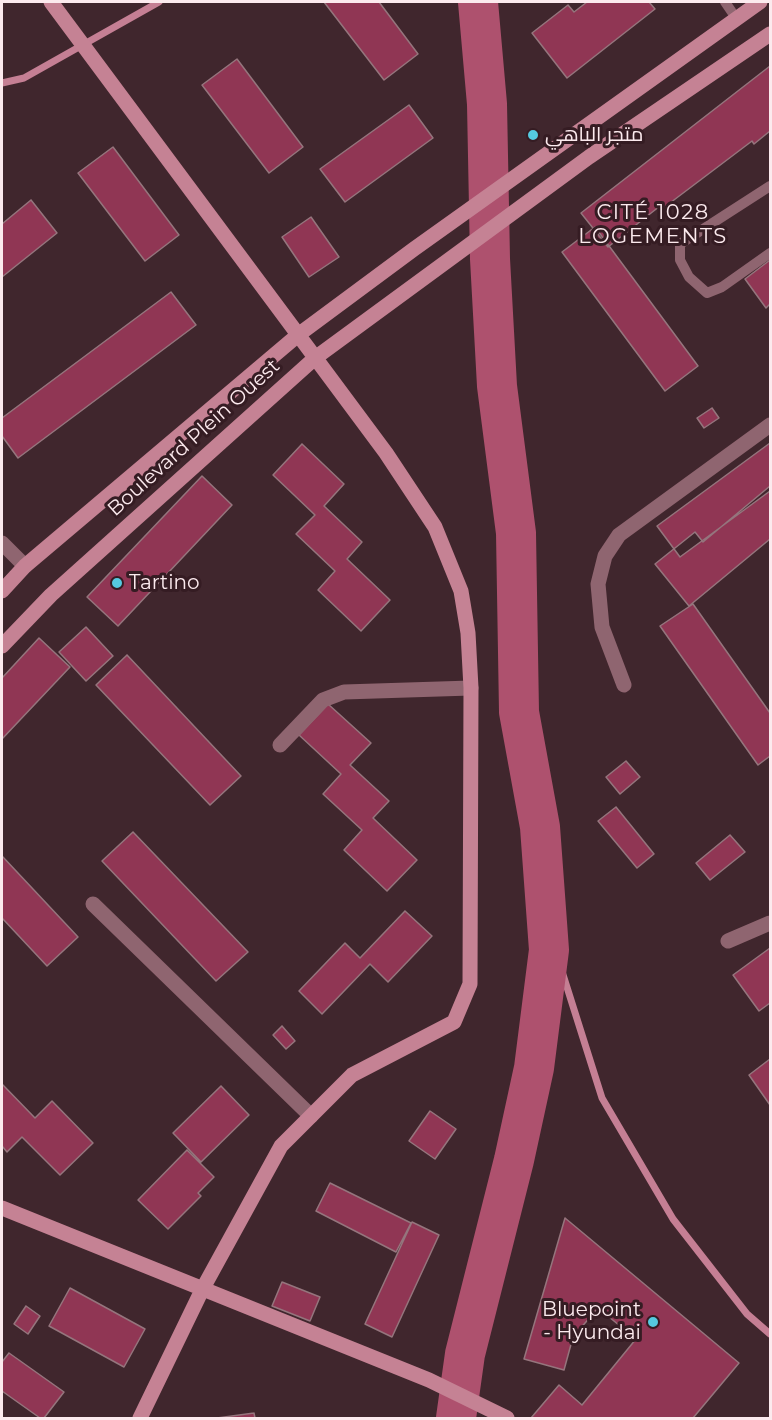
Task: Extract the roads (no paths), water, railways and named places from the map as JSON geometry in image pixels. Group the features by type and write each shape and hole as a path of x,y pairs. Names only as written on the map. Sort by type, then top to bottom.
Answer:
{"street":[{"path":"51,2 386,453 435,527 461,591 468,633 471,688 470,984 454,1022 352,1075 281,1146 202,1290 140,1419"},
{"name":"Boulevard Plein Ouest","path":"2,591 25,566 298,335 414,249 760,2"},
{"name":"Boulevard Plein Ouest","path":"2,646 51,595 315,358 426,274 589,157 771,34"},
{"path":"624,685 602,627 598,584 604,556 619,535 771,425"},
{"path":"2,543 25,566"},
{"path":"280,745 323,700 344,692 471,688"},
{"path":"93,904 311,1116"},
{"path":"728,942 771,923"},
{"path":"2,1208 429,1380 507,1419"}],"lane":[{"path":"725,2 736,18"},
{"path":"771,186 680,244 680,260 689,277 707,293 722,287 771,254"}],"waterway":[{"path":"2,83 24,78 159,2"},
{"path":"456,1418 465,1354 514,1160 534,1068 549,950 540,827 519,712 516,533 497,386 490,259 487,104 478,2"},
{"path":"547,924 602,1098 673,1219 747,1314 770,1334"}],"place":[{"name":"متجر الباهي","path":"533,135"},
{"name":"Tartino","path":"117,583"},
{"name":"Bluepoint - Hyundai","path":"653,1322"}],"district":[{"name":"CITÉ 1028 LOGEMENTS","path":"653,225"}]}
